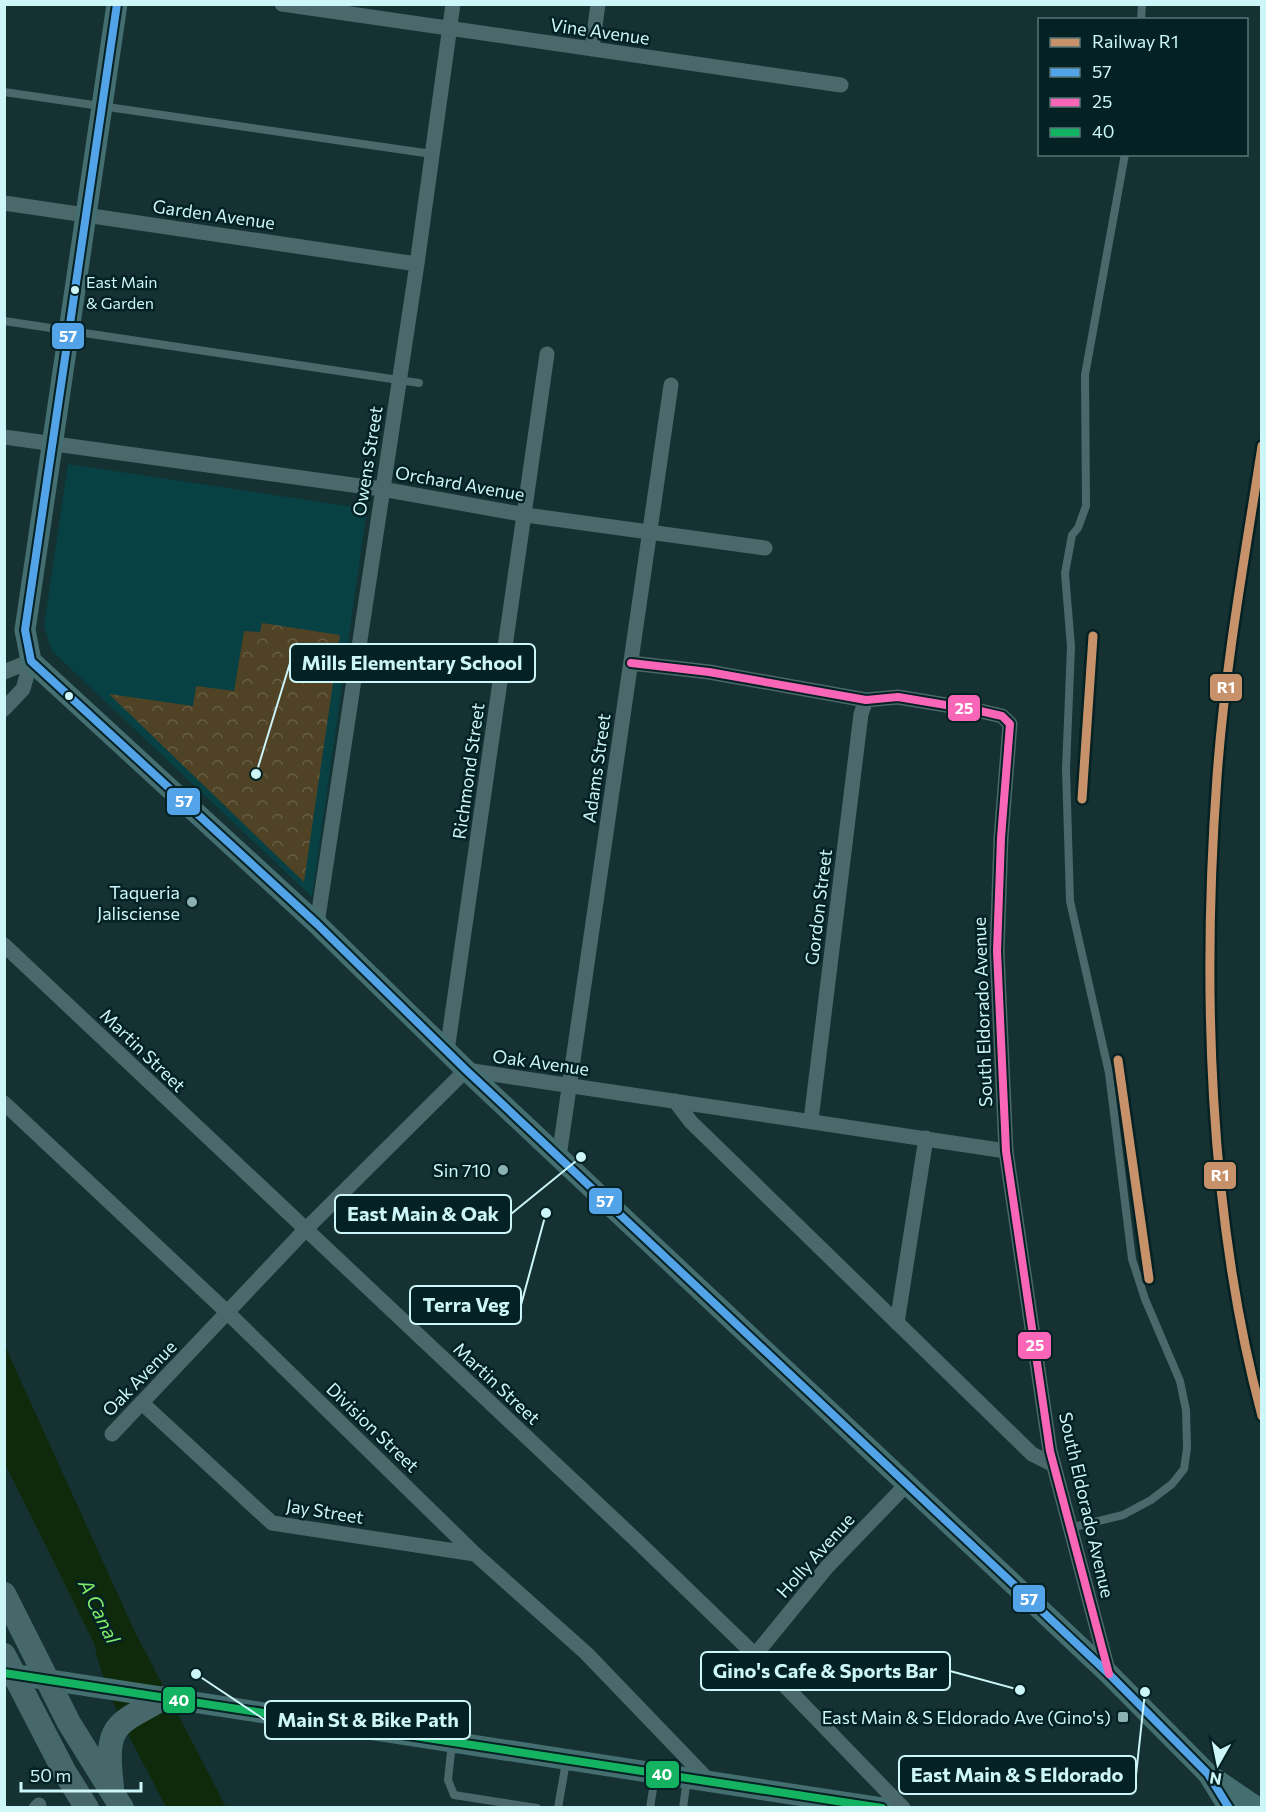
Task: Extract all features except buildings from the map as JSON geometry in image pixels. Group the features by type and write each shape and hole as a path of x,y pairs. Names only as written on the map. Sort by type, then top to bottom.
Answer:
{"main road":[{"path":"4,1594 69,1724 117,1800"},
{"path":"8,1667 82,1803"},
{"path":"117,1800 108,1751 115,1731 131,1715 176,1700"}],"street":[{"path":"4,710 23,689 31,662 25,630 117,4"},
{"name":"Vine Avenue","path":"282,4 841,85"},
{"name":"Owens Street","path":"317,924 417,264 453,4"},
{"path":"592,49 598,4"},
{"name":"Garden Avenue","path":"4,203 417,264"},
{"name":"Richmond Street","path":"447,1051 526,515 547,354"},
{"name":"Adams Street","path":"559,1156 671,385"},
{"name":"Orchard Avenue","path":"4,437 382,489 526,515 765,548"},
{"path":"4,672 31,662"},
{"path":"31,662 317,924 466,1070 1108,1674 1209,1774 1258,1808"},
{"name":"South Eldorado Avenue","path":"632,663 709,672 866,700 898,697 1002,716 1010,724 1001,838 997,951 1006,1150 1054,1465 1108,1674"},
{"name":"Gordon Street","path":"811,1120 861,714 866,700"},
{"name":"Martin Street","path":"4,945 754,1655 903,1808"},
{"name":"Oak Avenue","path":"112,1434 305,1230 466,1070 1006,1150"},
{"path":"675,1101 691,1122 1032,1454 1054,1465"},
{"name":"Division Street","path":"4,1103 228,1312 475,1554 586,1653 711,1783"},
{"path":"897,1323 926,1138"},
{"name":"Jay Street","path":"142,1403 272,1523 475,1554"},
{"name":"Holly Avenue","path":"754,1655 827,1567 907,1484"},
{"path":"8,1667 47,1680 882,1808"},
{"path":"1209,1774 1220,1808"},
{"path":"1209,1774 1229,1808"}],"lane":[{"path":"4,92 432,154"},
{"path":"1070,1528 1123,1515 1151,1500 1172,1484 1184,1469 1187,1448 1186,1410 1180,1381 1144,1299 1132,1259 1109,1073 1070,901 1066,769 1071,647 1065,573 1072,535 1078,528 1086,506 1084,375 1125,156"},
{"path":"4,321 419,383"},
{"path":"453,1743 448,1780 454,1795 535,1807"},
{"path":"558,1808 566,1760"},
{"path":"650,1808 655,1774"},
{"path":"683,1808 687,1779"}],"shaded area":[{"path":"68,464 367,509 312,897 52,651 44,626"}],"green space":[{"path":"262,623 340,635 304,882 109,694 193,706 196,686 234,691 244,631 260,632"}],"water":[{"name":"A Canal","path":"4,1344 134,1630 226,1807 166,1807 125,1727 106,1685 94,1643 5,1464"}],"railway":[{"path":"1262,446 1225,694 1212,855 1210,935 1210,1017 1220,1180 1230,1260 1244,1339 1262,1416"},
{"path":"1082,799 1093,636"},
{"path":"1118,1060 1149,1279"}],"rail line":[{"name":"R1","path":"1262,446 1225,694 1212,855 1210,935 1210,1017 1220,1180 1230,1260 1244,1339 1262,1416"},
{"name":"R1","path":"1082,799 1093,636"},
{"name":"R1","path":"1118,1060 1149,1279"}],"transit line":[{"name":"57","path":"117,4 25,630 31,661 317,924 466,1070 1109,1674 1208,1774 1229,1808"},
{"name":"25","path":"631,663 709,672 866,700 898,697 1002,716 1010,724 1001,838 997,951 1006,1151 1050,1451 1109,1674"},
{"name":"40","path":"4,1673 882,1808"}],"place":[{"name":"East Main & Garden","path":"75,290"},
{"name":"Mills Elementary School","path":"256,774"},
{"name":"Taqueria Jalisciense","path":"192,902"},
{"name":"East Main & Oak","path":"581,1157"},
{"name":"Sin 710","path":"503,1170"},
{"name":"Terra Veg","path":"546,1213"},
{"name":"Main St & Bike Path","path":"196,1674"},
{"name":"Gino's Cafe & Sports Bar","path":"1020,1690"},
{"name":"East Main & S Eldorado","path":"1145,1692"},
{"name":"East Main & S Eldorado Ave (Gino's)","path":"1123,1717"}]}
